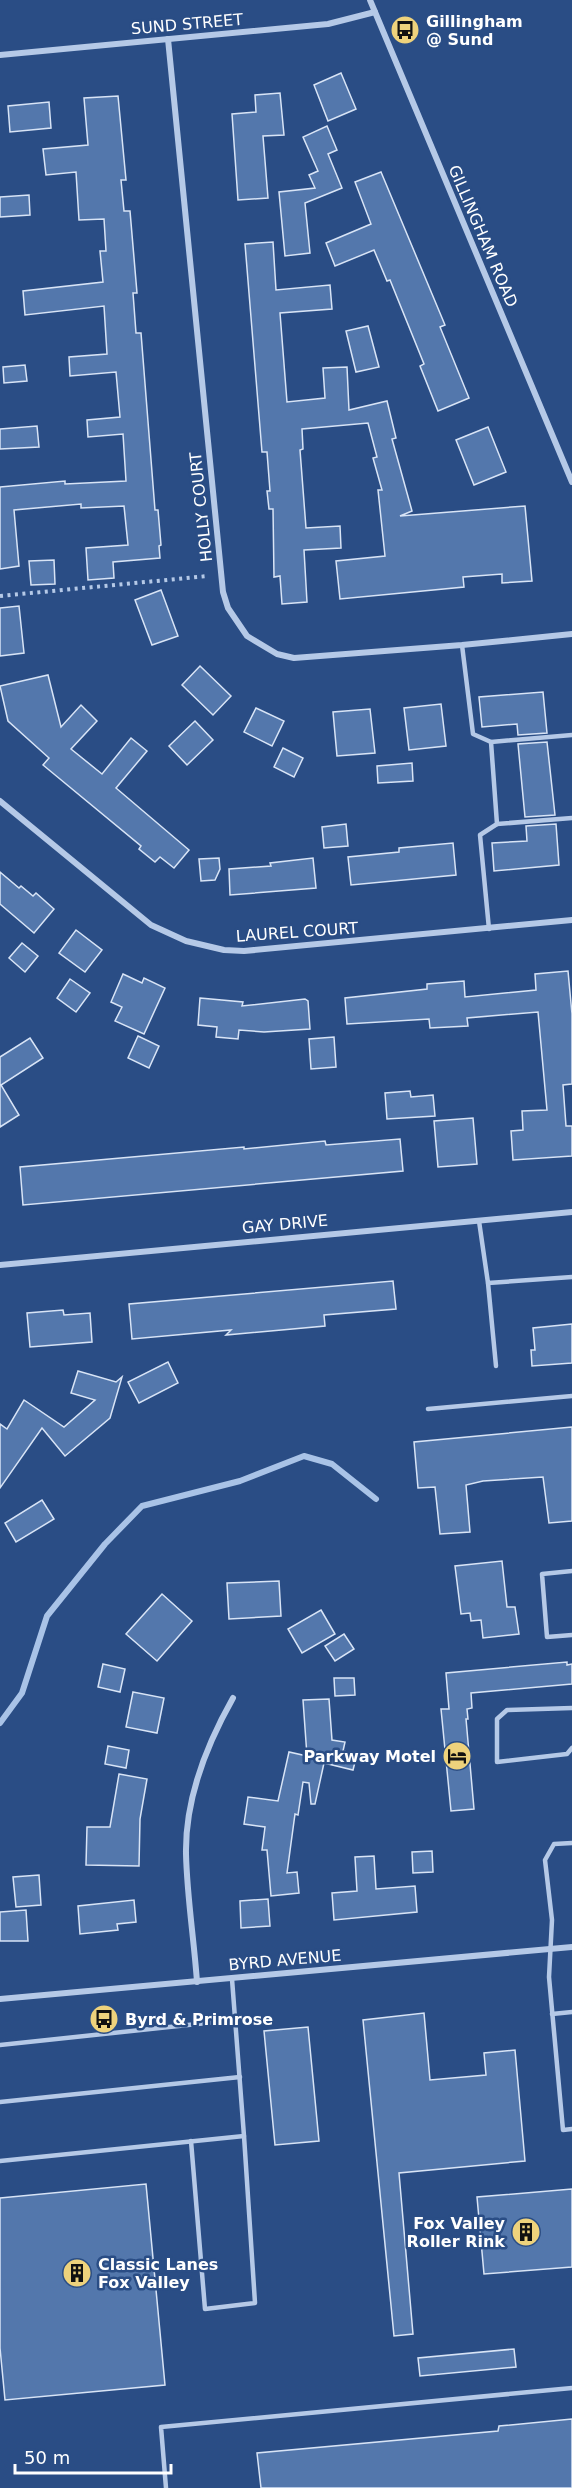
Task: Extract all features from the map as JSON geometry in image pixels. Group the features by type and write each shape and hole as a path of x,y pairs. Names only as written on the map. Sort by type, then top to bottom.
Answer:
{"street":[{"name":"GILLINGHAM ROAD","path":"370,0 572,482"},
{"name":"SUND STREET","path":"0,55 328,24 375,12"},
{"name":"HOLLY COURT","path":"168,39 222,592 236,623 247,636 277,654 311,658 572,634"},
{"name":"LAUREL COURT","path":"0,801 135,914 169,934 205,947 244,951 572,920"},
{"name":"GAY DRIVE","path":"0,1265 572,1212"},
{"path":"197,1982 186,1852 188,1828 193,1797 215,1730 233,1698"},
{"name":"BYRD AVENUE","path":"0,1999 572,1947"}],"lane":[{"path":"462,645 473,734 490,742 572,735"},
{"path":"490,742 497,824"},
{"path":"489,929 480,835 497,824 572,818"},
{"path":"479,1221 496,1366"},
{"path":"488,1283 572,1277"},
{"path":"428,1409 572,1396"},
{"path":"572,1571 542,1574 547,1637 572,1635"},
{"path":"572,1708 544,1707 507,1710 497,1719 496,1762 567,1754 572,1748"},
{"path":"572,1843 554,1844 545,1860 552,1920 552,2014 563,2130 572,2129"},
{"path":"191,2141 205,2309 255,2303 232,1979"},
{"path":"552,2014 572,2012"},
{"path":"0,2045 236,2020"},
{"path":"0,2102 240,2077"},
{"path":"0,2160 244,2136"},
{"path":"166,2488 161,2427 572,2388"}],"path":[{"path":"0,596 221,575"}],"building":[{"path":"341,73 356,109 328,121 314,85"},
{"path":"280,93 284,135 263,136 268,198 238,200 232,114 256,112 255,95"},
{"path":"118,96 126,180 121,180 124,211 130,211 137,293 133,293 136,333 141,333 155,510 158,510 161,545 159,546 160,558 113,562 114,578 88,580 86,548 128,545 124,506 81,508 81,504 14,510 19,566 0,569 0,487 65,481 65,484 126,481 123,434 88,437 87,420 120,417 116,372 70,376 69,357 107,354 104,306 25,315 23,291 103,282 100,251 106,251 104,219 79,220 76,172 46,175 43,149 88,145 84,98"},
{"path":"49,102 51,128 10,132 8,106"},
{"path":"327,126 337,150 328,154 342,188 305,203 310,253 285,256 279,192 315,188 309,175 318,171 303,137"},
{"path":"381,172 445,325 440,327 469,398 438,411 420,366 424,364 390,280 387,281 374,250 335,266 326,243 371,224 355,182"},
{"path":"29,195 30,215 0,217 0,197"},
{"path":"273,242 276,290 330,285 332,309 280,313 287,402 325,398 323,368 347,367 349,410 387,401 396,438 392,439 412,511 400,516 525,506 532,581 502,583 502,574 463,577 464,587 340,599 336,561 385,556 378,490 382,490 373,458 377,457 368,423 302,429 303,449 300,450 306,528 340,526 341,548 304,550 307,602 282,604 280,576 274,577 273,509 269,509 267,491 270,491 267,452 262,452 245,244"},
{"path":"368,326 379,367 356,372 346,331"},
{"path":"25,365 27,381 4,383 3,367"},
{"path":"37,426 39,447 0,449 0,429"},
{"path":"488,427 506,472 474,485 456,440"},
{"path":"54,560 55,584 31,585 29,561"},
{"path":"161,590 178,636 152,645 135,600"},
{"path":"19,606 24,653 0,656 0,608"},
{"path":"200,666 231,696 213,715 182,685"},
{"path":"48,675 61,727 81,705 97,721 71,749 102,774 131,738 147,751 116,788 189,850 174,868 160,857 155,862 139,849 141,846 43,765 49,758 8,721 0,686"},
{"path":"543,692 547,733 518,735 517,724 482,727 479,697"},
{"path":"441,704 446,746 409,750 404,708"},
{"path":"256,708 284,721 272,746 244,732"},
{"path":"370,709 375,753 337,756 333,712"},
{"path":"195,721 213,740 187,765 169,746"},
{"path":"547,742 555,815 525,817 518,744"},
{"path":"283,748 303,758 294,777 274,767"},
{"path":"412,763 413,781 378,783 377,766"},
{"path":"346,824 348,846 324,848 322,827"},
{"path":"556,824 559,865 494,871 492,843 527,841 526,826"},
{"path":"453,843 456,875 351,885 348,857 399,852 399,848"},
{"path":"219,858 220,869 215,880 201,881 199,859"},
{"path":"313,858 316,888 230,895 229,869 271,866 270,863"},
{"path":"0,872 19,888 21,886 33,896 36,893 54,909 34,933 0,904"},
{"path":"76,930 102,950 85,972 59,953"},
{"path":"22,943 38,956 25,972 9,958"},
{"path":"568,971 572,1014 572,1084 563,1085 566,1126 572,1126 572,1156 513,1160 511,1131 523,1130 522,1111 547,1110 538,1012 467,1018 468,1026 430,1028 429,1019 347,1024 345,998 427,989 427,984 464,981 465,997 536,990 535,974"},
{"path":"123,974 142,983 144,978 165,988 144,1034 115,1021 122,1007 111,1002"},
{"path":"70,979 90,993 76,1012 57,998"},
{"path":"200,998 243,1002 242,1006 305,999 308,1001 310,1029 264,1032 239,1030 238,1039 216,1037 217,1027 198,1025"},
{"path":"138,1036 159,1046 149,1068 128,1058"},
{"path":"334,1037 336,1067 311,1069 309,1039"},
{"path":"30,1038 43,1058 1,1085 19,1115 0,1127 0,1057"},
{"path":"410,1091 411,1097 433,1095 435,1116 387,1119 385,1093"},
{"path":"473,1118 477,1164 438,1167 434,1121"},
{"path":"400,1139 403,1171 23,1205 20,1167 325,1141 326,1145"},
{"path":"393,1281 396,1309 324,1315 325,1326 226,1335 231,1330 132,1339 129,1304"},
{"path":"63,1310 64,1315 90,1313 92,1342 30,1347 27,1313"},
{"path":"572,1324 572,1363 532,1366 531,1350 535,1350 533,1328"},
{"path":"168,1362 178,1383 139,1403 128,1382"},
{"path":"78,1371 116,1382 122,1377 110,1418 65,1456 42,1428 0,1488 0,1424 7,1429 24,1400 64,1427 95,1400 71,1393"},
{"path":"572,1427 572,1521 549,1523 543,1477 483,1481 466,1485 470,1532 440,1534 435,1487 418,1488 414,1442"},
{"path":"42,1500 54,1519 16,1542 5,1523"},
{"path":"502,1561 507,1607 515,1607 519,1634 483,1638 481,1620 471,1621 470,1613 461,1614 455,1566"},
{"path":"279,1581 281,1616 229,1619 227,1583"},
{"path":"162,1594 192,1621 157,1661 126,1634"},
{"path":"321,1610 335,1634 302,1653 288,1629"},
{"path":"344,1634 354,1649 335,1661 325,1646"},
{"name":"Parkway Motel","path":"567,1662 567,1665 572,1664 572,1684 471,1693 472,1708 467,1709 468,1719 466,1719 474,1809 451,1811 441,1709 449,1709 446,1673"},
{"path":"103,1664 125,1669 120,1692 98,1687"},
{"path":"334,1678 354,1678 355,1695 335,1696"},
{"path":"133,1692 164,1698 157,1733 126,1727"},
{"path":"329,1699 332,1740 345,1742 343,1751 357,1754 353,1770 324,1763 315,1804 311,1804 309,1783 303,1782 298,1815 295,1814 287,1873 297,1872 299,1893 271,1896 267,1850 262,1850 265,1827 244,1824 248,1797 278,1801 289,1752 307,1756 303,1700"},
{"path":"108,1746 129,1750 126,1768 105,1764"},
{"path":"119,1774 147,1779 140,1819 139,1866 86,1865 87,1827 110,1827"},
{"path":"432,1851 433,1872 413,1873 412,1852"},
{"path":"374,1856 376,1889 415,1886 417,1912 334,1920 332,1893 357,1891 355,1857"},
{"path":"39,1875 41,1905 16,1907 13,1877"},
{"path":"268,1899 270,1926 241,1928 240,1901"},
{"path":"134,1900 136,1922 117,1924 118,1930 80,1934 78,1906"},
{"path":"26,1910 28,1941 0,1941 0,1912"},
{"path":"424,2013 430,2080 486,2075 484,2053 515,2050 525,2161 399,2173 413,2334 394,2336 363,2020"},
{"path":"308,2027 319,2141 275,2145 264,2031"},
{"name":"Classic Lanes Fox Valley","path":"146,2184 165,2385 5,2400 0,2348 0,2198"},
{"name":"Fox Valley Roller Rink","path":"572,2189 572,2267 484,2274 477,2197"},
{"path":"514,2349 516,2367 420,2376 418,2358"},
{"path":"572,2419 572,2488 261,2488 257,2453 498,2431 499,2426"}],"waterway":[{"path":"0,1723 22,1693 47,1616 105,1544 142,1506 240,1481 304,1456 332,1464 376,1499"}],"place":[{"name":"Gillingham @ Sund","path":"405,30"},
{"name":"Parkway Motel","path":"457,1756"},
{"name":"Byrd & Primrose","path":"104,2019"},
{"name":"Fox Valley Roller Rink","path":"526,2232"},
{"name":"Classic Lanes Fox Valley","path":"77,2273"}]}
